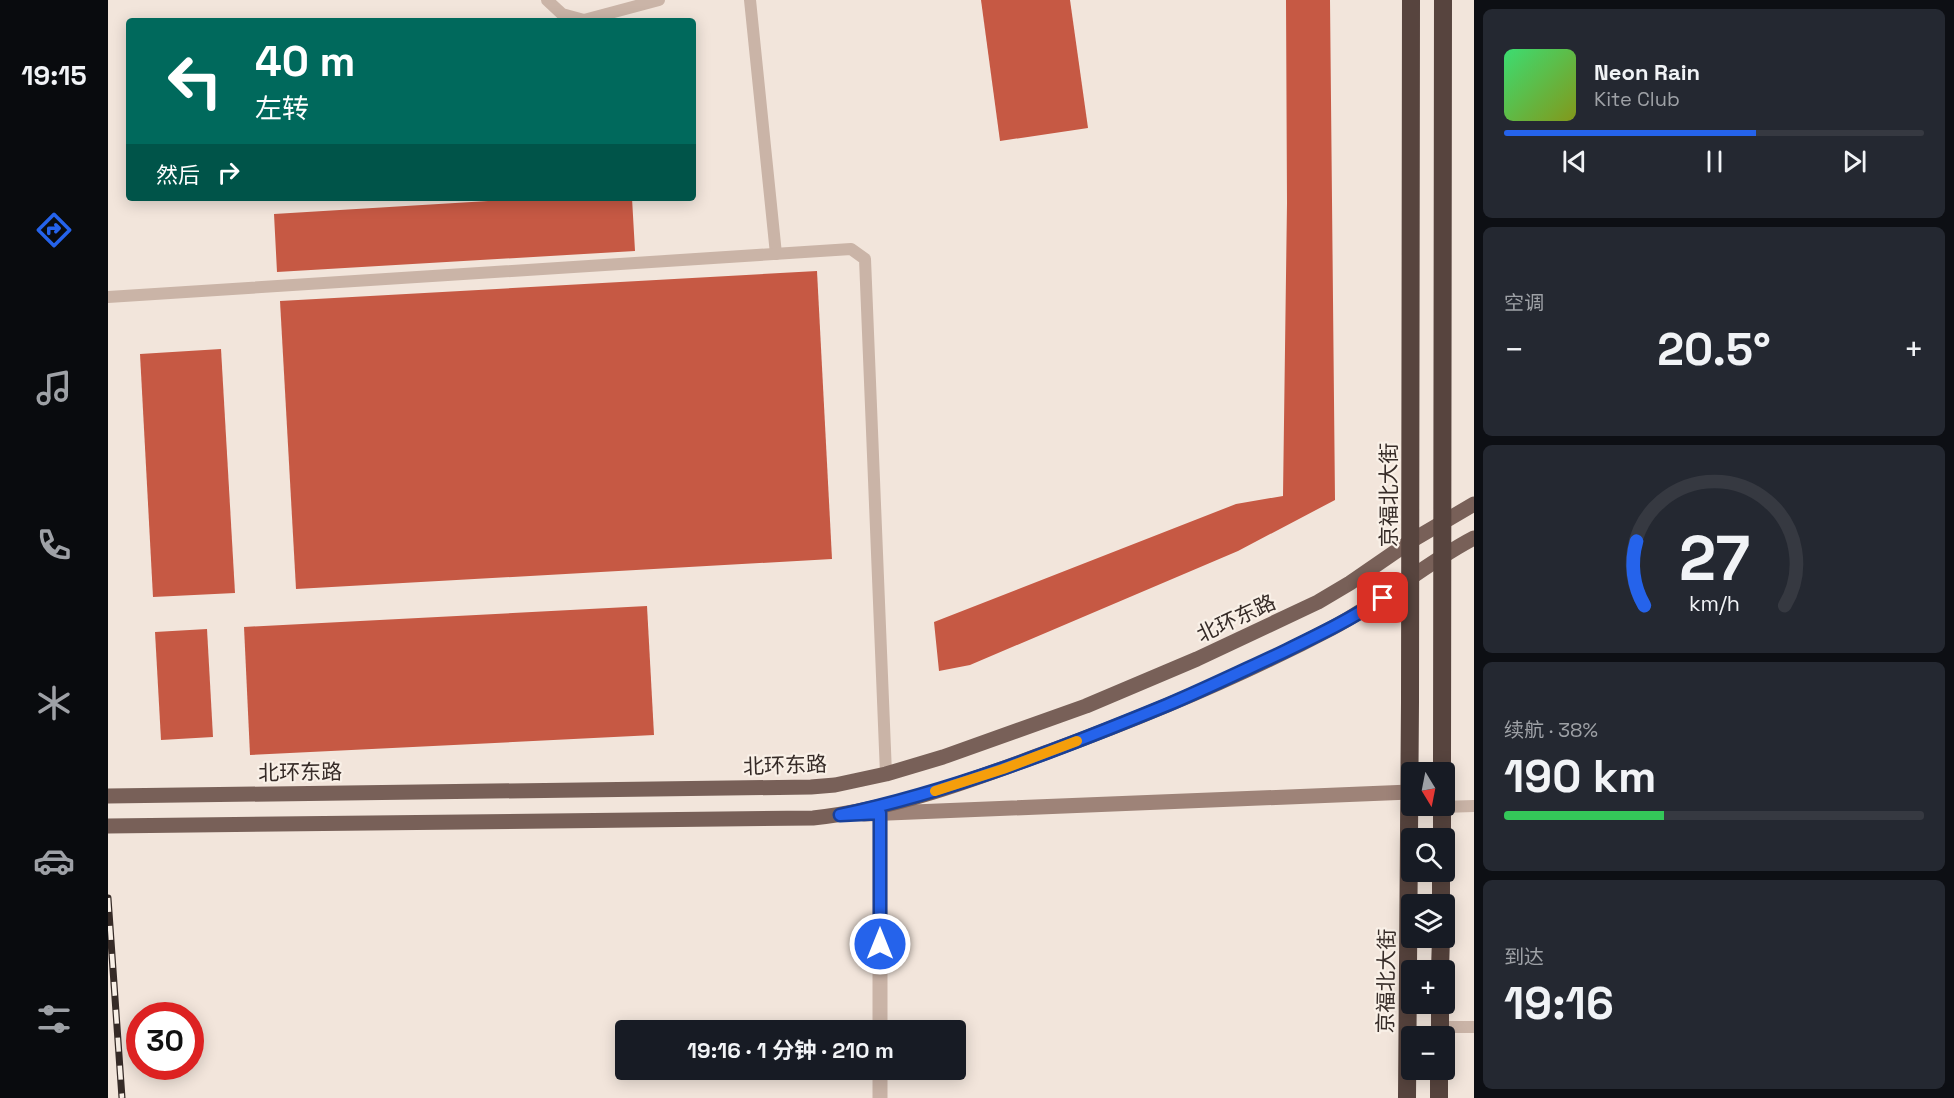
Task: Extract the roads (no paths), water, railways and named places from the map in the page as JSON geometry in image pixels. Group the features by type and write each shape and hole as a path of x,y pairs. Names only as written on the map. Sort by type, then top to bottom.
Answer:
{"highway":[{"name":"京福北大街","path":"1410,762 1411,0"},
{"path":"1442,762 1443,0"},
{"name":"京福北大街","path":"1407,1098 1410,816"},
{"path":"1439,1098 1440,1080"}],"main road":[{"name":"北环东路","path":"108,796 835,785 886,774 953,754 1075,710 1197,659 1318,602 1350,583 1410,541 1474,504"},
{"path":"108,826 813,818 840,815 952,786 1107,729 1209,687 1367,609 1443,556 1474,538"}],"street":[{"path":"840,815 1401,792"},
{"path":"880,813 880,1020"},
{"path":"879,1098 880,1080"}],"lane":[{"path":"548,0 562,14 577,18"},
{"path":"591,18 658,0"},
{"path":"750,0 776,254"},
{"path":"108,297 851,249 865,259 886,774"},
{"path":"1455,806 1474,806"},
{"path":"1455,1030 1474,1027"}],"railway":[{"path":"108,898 122,1098"}]}
